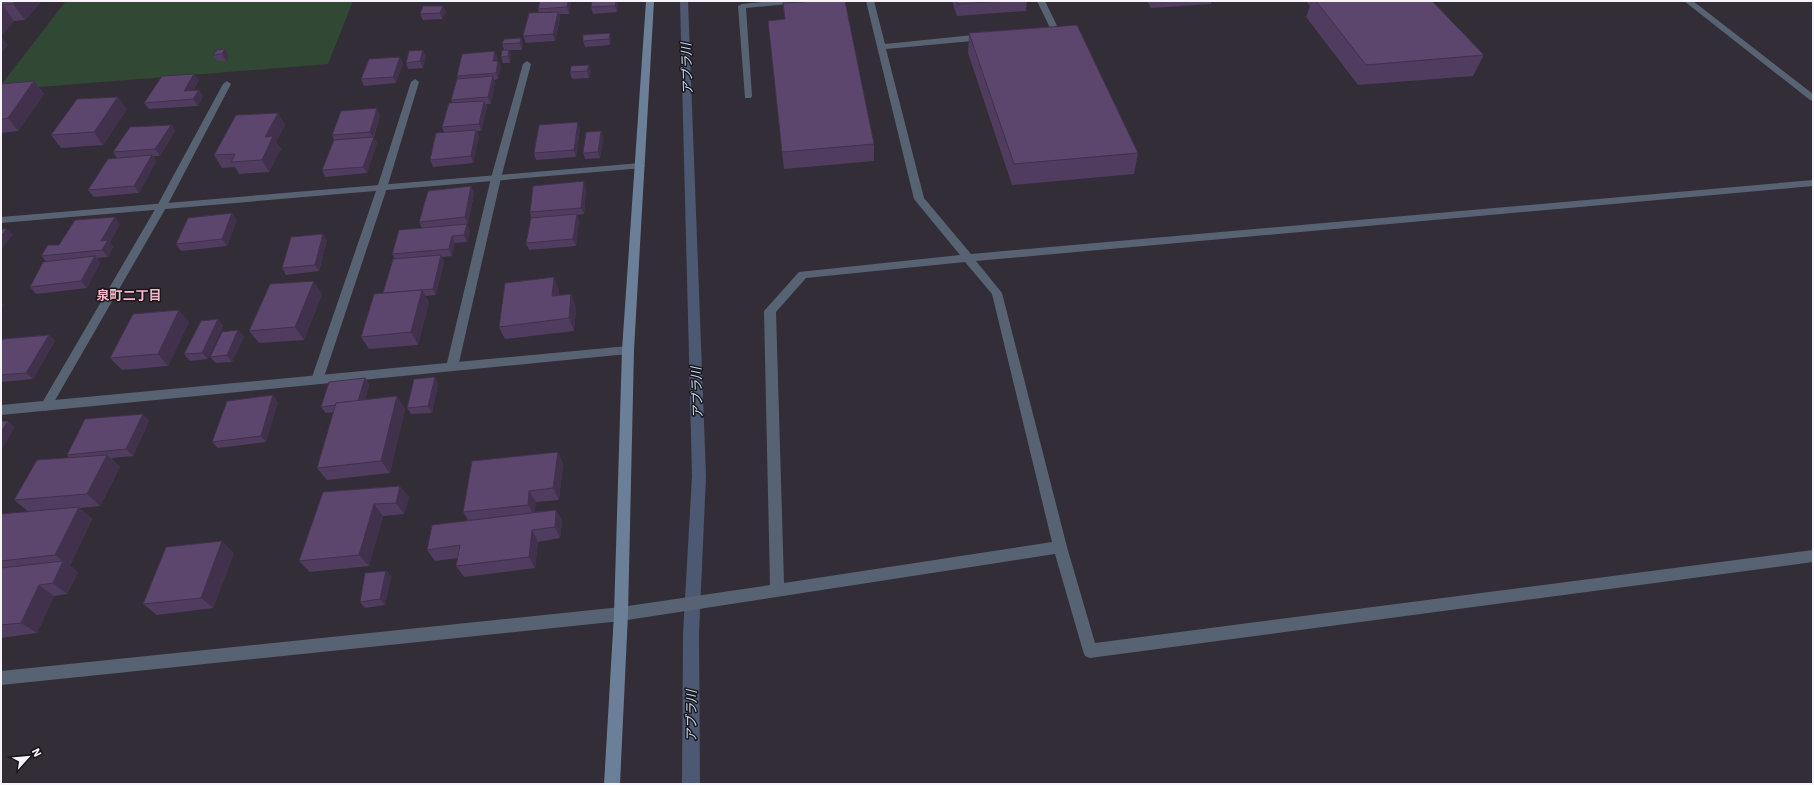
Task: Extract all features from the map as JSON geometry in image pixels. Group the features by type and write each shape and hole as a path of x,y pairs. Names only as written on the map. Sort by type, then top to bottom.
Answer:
{"street":[{"path":"612,784 621,614 628,350 650,1"},
{"path":"748,96 742,6 800,1"},
{"path":"870,1 919,199 997,293 1060,547 1090,651 1813,556"},
{"path":"1039,32 1055,30 1041,1"},
{"path":"1688,1 1813,98"},
{"path":"881,47 992,36"},
{"path":"452,367 496,178 527,64"},
{"path":"317,380 382,188 414,82"},
{"path":"46,406 162,206 226,84"},
{"path":"1,220 640,166"},
{"path":"777,590 770,311 803,275 967,258 1813,183"},
{"path":"1,410 628,350"},
{"path":"1,678 621,614 1060,547"}],"green space":[{"path":"66,1 353,1 328,64 1,90 1,85"}],"building":[{"path":"1,1 15,1 13,4 1,5"},
{"path":"540,1 568,1 567,7 538,9"},
{"path":"592,1 616,1 615,6 591,7"},
{"path":"804,1 845,1 874,144 782,152 768,21 785,19 783,3"},
{"path":"957,1 1003,1 958,4"},
{"path":"1316,1 1432,1 1484,55 1366,65"},
{"path":"423,6 443,6 440,13 420,14"},
{"path":"558,12 553,34 523,36 529,13"},
{"path":"1077,25 1138,153 1014,164 969,33"},
{"path":"610,33 609,39 583,41 583,35"},
{"path":"521,38 520,43 502,44 504,39"},
{"path":"225,49 222,54 213,55 217,50"},
{"path":"423,50 420,61 406,63 409,51"},
{"path":"502,50 509,50 508,56 501,57"},
{"path":"495,51 493,61 498,61 496,73 457,76 462,54"},
{"path":"400,57 393,77 361,79 369,59"},
{"path":"589,65 587,71 570,72 571,66"},
{"path":"194,74 184,91 199,90 193,99 144,103 162,76"},
{"path":"493,76 488,97 451,100 457,79"},
{"path":"34,81 8,118 1,119 1,84"},
{"path":"118,97 94,132 51,135 77,99"},
{"path":"484,101 479,124 442,127 449,103"},
{"path":"377,108 370,132 332,135 341,111"},
{"path":"278,113 265,137 273,136 262,160 231,162 235,154 214,155 236,115"},
{"path":"578,122 574,150 534,153 539,125"},
{"path":"171,125 155,149 113,152 130,127"},
{"path":"476,130 471,156 430,160 436,133"},
{"path":"601,131 598,152 583,153 586,132"},
{"path":"374,137 363,167 322,170 334,140"},
{"path":"152,155 134,186 88,190 108,159"},
{"path":"584,181 581,208 530,212 533,186"},
{"path":"471,186 465,217 419,222 428,191"},
{"path":"232,213 222,239 176,244 188,218"},
{"path":"577,214 573,239 526,243 531,218"},
{"path":"115,217 101,241 108,240 102,250 41,256 48,245 59,245 75,220"},
{"path":"467,224 464,235 452,236 449,249 392,254 399,230"},
{"path":"1,229 7,229 1,236"},
{"path":"323,234 315,265 282,268 291,237"},
{"path":"441,255 433,289 383,293 393,259"},
{"path":"95,256 81,281 30,287 43,262"},
{"path":"554,277 552,296 571,294 569,318 499,327 505,283"},
{"path":"314,281 295,327 249,331 270,284"},
{"path":"422,290 411,332 361,337 374,294"},
{"path":"179,310 158,354 110,358 133,314"},
{"path":"218,319 202,353 184,354 201,321"},
{"path":"238,330 227,355 210,357 222,332"},
{"path":"49,335 26,373 1,375 1,342 3,339"},
{"path":"435,377 428,406 407,408 414,379"},
{"path":"365,378 358,401 336,403 336,405 321,407 329,382"},
{"path":"273,395 261,436 212,442 227,401"},
{"path":"397,396 381,461 317,468 336,403"},
{"path":"143,414 126,449 67,455 85,419"},
{"path":"1,421 8,421 1,432"},
{"path":"558,452 553,488 529,491 528,505 463,512 472,461"},
{"path":"107,455 87,494 14,500 37,460"},
{"path":"400,486 396,503 374,504 359,555 299,561 323,492"},
{"path":"79,507 55,555 1,561 1,514"},
{"path":"556,510 555,527 532,530 529,557 456,566 460,545 427,550 432,525"},
{"path":"222,541 201,598 143,604 166,547"},
{"path":"63,561 53,583 39,585 21,623 1,625 1,568"},
{"path":"386,571 380,599 360,602 365,573"}],"waterway":[{"name":"アブラ川","path":"684,1 699,476 691,634 691,784"}],"district":[{"name":"泉町二丁目","path":"129,295"}]}
